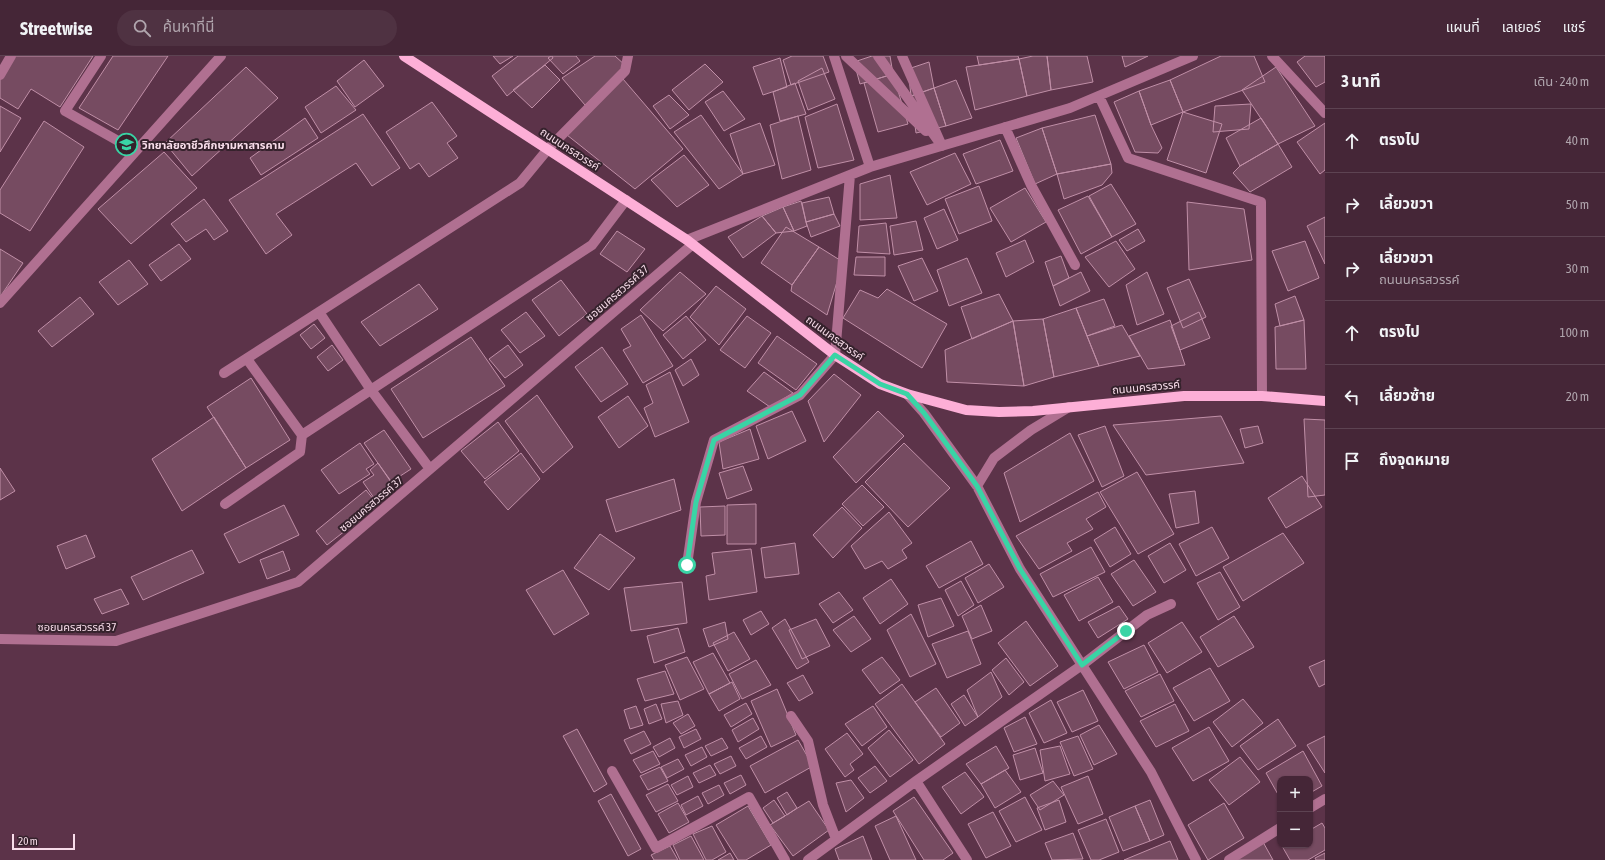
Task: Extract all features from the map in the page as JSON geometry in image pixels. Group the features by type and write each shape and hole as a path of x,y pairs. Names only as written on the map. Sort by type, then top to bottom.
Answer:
{"main road":[{"name":"ถนนนครสวรรค์","path":"404,56 690,242 835,355 880,384 907,394 966,410 999,412 1034,411 1184,396 1262,396 1325,401"}],"street":[{"path":"0,75 10,56"},
{"path":"101,56 65,111 136,151"},
{"path":"0,303 221,56"},
{"path":"224,374 520,183 548,149 625,71 628,56"},
{"path":"834,56 870,167"},
{"path":"846,56 942,146"},
{"path":"878,56 942,146"},
{"path":"902,56 942,146"},
{"name":"ซอยนครสวรรค์ 37","path":"0,638 116,640 298,582 430,470 690,242 870,167 1070,108 1193,56"},
{"path":"1272,56 1325,113"},
{"path":"1099,96 1128,158 1261,202 1262,396"},
{"path":"1005,127 1031,185 1075,265"},
{"path":"687,565 696,502 714,440 800,395 835,355 850,175"},
{"path":"302,435 592,245 626,200"},
{"path":"319,312 371,390 430,470"},
{"path":"225,504 300,452 302,435 247,359"},
{"path":"907,394 929,418 977,486 1020,569 1151,772 1196,860"},
{"path":"977,486 994,458 1031,430 1070,407"},
{"path":"808,860 916,781 1082,665 1147,615 1171,604"},
{"path":"791,716 808,741 823,805 836,839"},
{"path":"612,771 656,848 749,797 786,860"},
{"path":"916,781 967,860"},
{"path":"1313,806 1325,799"},
{"path":"1229,860 1277,830"}],"building":[{"path":"13,56 93,56 60,107 31,89 18,109 0,98 0,77"},
{"path":"113,56 168,56 118,130 79,108"},
{"path":"493,56 513,56 500,64"},
{"path":"518,56 552,56 553,58 507,96 492,76"},
{"path":"551,56 576,56 580,61 563,74 548,58"},
{"path":"595,56 615,56 626,66 585,105 562,78"},
{"path":"792,56 823,56 829,72 791,85 783,60"},
{"path":"872,56 890,56 893,74 860,84 854,62"},
{"path":"977,56 1018,56 1019,59 979,65"},
{"path":"1033,56 1047,56 1051,90 1027,96 1019,59"},
{"path":"1047,56 1087,56 1093,82 1051,90"},
{"path":"1122,56 1148,56 1125,67"},
{"path":"1221,56 1254,56 1265,82 1183,112 1170,80"},
{"path":"1305,56 1325,56 1325,82 1316,87 1297,62"},
{"path":"780,58 787,87 763,95 753,67"},
{"path":"1019,59 1027,96 975,110 966,67"},
{"path":"364,60 384,86 355,107 337,81"},
{"path":"929,62 934,88 911,96 908,69"},
{"path":"705,64 723,82 689,110 672,90"},
{"path":"545,65 560,80 532,108 513,90"},
{"path":"246,67 278,98 192,176 165,143"},
{"path":"1276,67 1315,126 1278,144 1242,90"},
{"path":"822,68 835,99 808,110 798,81"},
{"path":"893,74 908,124 878,132 864,83"},
{"path":"623,79 683,149 635,189 567,135"},
{"path":"956,80 972,118 946,126 934,88"},
{"path":"1170,80 1183,112 1151,125 1139,91"},
{"path":"795,83 806,114 780,121 773,92"},
{"path":"336,86 356,110 321,133 305,107"},
{"path":"934,88 946,126 916,133 911,96"},
{"path":"723,91 745,119 724,131 705,102"},
{"path":"1139,91 1151,125 1162,148 1158,153 1135,152 1114,102"},
{"path":"669,95 689,115 670,129 653,106"},
{"path":"432,102 457,136 447,143 458,158 429,177 419,163 410,169 386,132"},
{"path":"837,104 854,160 818,168 805,117"},
{"path":"1251,104 1249,129 1213,132 1215,106"},
{"path":"0,106 21,118 0,152"},
{"path":"1183,112 1222,124 1206,173 1167,160"},
{"path":"363,114 400,168 372,186 356,163 276,214 292,235 266,254 229,200"},
{"path":"701,115 743,174 719,189 674,132"},
{"path":"1095,115 1111,164 1057,174 1042,128"},
{"path":"798,116 811,170 782,179 770,125"},
{"path":"305,118 318,138 261,175 250,158"},
{"path":"1261,118 1278,144 1240,166 1226,138"},
{"path":"44,121 84,147 30,231 0,213 0,190"},
{"path":"760,123 775,165 743,174 730,134"},
{"path":"1325,123 1325,170 1320,174 1297,142"},
{"path":"1042,128 1057,174 1035,184 1016,138"},
{"path":"1000,140 1013,171 976,184 963,154"},
{"path":"1278,144 1292,167 1250,192 1233,173 1240,166"},
{"path":"164,152 197,188 131,244 98,209"},
{"path":"955,153 971,184 927,205 910,172"},
{"path":"684,155 709,185 677,207 651,180"},
{"path":"1111,164 1112,173 1102,185 1064,199 1057,174"},
{"path":"890,175 897,218 860,220 860,184"},
{"path":"1111,184 1136,224 1112,237 1089,196"},
{"path":"979,186 992,221 959,234 945,199"},
{"path":"1025,188 1046,222 1011,242 990,208"},
{"path":"1088,196 1112,237 1081,254 1058,210"},
{"path":"829,197 834,214 806,222 802,203"},
{"path":"204,199 228,231 214,240 206,229 186,242 171,224"},
{"path":"801,201 807,226 794,231 783,207"},
{"path":"1187,202 1244,209 1252,260 1189,270"},
{"path":"783,207 794,231 776,233 762,216"},
{"path":"944,209 958,240 937,249 924,218"},
{"path":"834,214 840,226 811,237 806,222"},
{"path":"762,216 776,233 743,258 728,237"},
{"path":"1325,217 1325,264 1307,226"},
{"path":"916,221 923,250 894,255 890,226"},
{"path":"886,223 890,254 857,252 859,226"},
{"path":"786,227 819,247 792,285 761,263"},
{"path":"1138,229 1145,241 1127,251 1119,240"},
{"path":"617,231 645,249 627,272 600,254"},
{"path":"1025,240 1034,262 1006,277 996,253"},
{"path":"1116,241 1135,269 1109,287 1085,257"},
{"path":"1305,241 1319,278 1288,291 1272,251"},
{"path":"179,244 191,259 161,281 149,265"},
{"path":"819,247 843,262 827,315 791,291 792,285"},
{"path":"0,249 23,263 0,297"},
{"path":"1061,256 1069,278 1053,286 1045,262"},
{"path":"856,257 885,257 885,276 854,275"},
{"path":"922,258 938,291 914,301 898,266"},
{"path":"967,258 982,293 949,306 937,270"},
{"path":"129,260 148,284 118,305 99,282"},
{"path":"680,272 706,294 663,331 640,310"},
{"path":"1081,272 1090,291 1060,306 1053,286"},
{"path":"1147,272 1164,314 1137,325 1126,285"},
{"path":"1189,279 1206,317 1183,328 1167,288"},
{"path":"561,280 587,314 559,336 532,300"},
{"path":"419,284 438,309 380,346 361,322"},
{"path":"716,286 746,309 719,345 690,317"},
{"path":"887,289 947,324 922,368 843,318 860,290 878,298"},
{"path":"999,294 1013,321 972,339 961,307"},
{"path":"1295,296 1304,320 1280,326 1275,304"},
{"path":"80,297 94,314 52,347 38,331"},
{"path":"1104,299 1115,326 1087,336 1076,308"},
{"path":"1076,308 1099,366 1054,377 1043,319"},
{"path":"526,312 545,336 520,353 501,330"},
{"path":"1199,312 1210,338 1180,350 1171,326"},
{"path":"641,315 673,366 643,383 623,350 631,346 621,329"},
{"path":"686,316 706,340 683,359 663,335"},
{"path":"747,316 771,333 745,368 720,350"},
{"path":"1043,319 1054,377 1024,386 1013,321"},
{"path":"1170,320 1185,365 1148,369 1129,336"},
{"path":"1304,320 1306,369 1276,369 1275,327"},
{"path":"1013,321 1024,386 947,382 945,350"},
{"path":"314,324 325,338 311,349 300,335"},
{"path":"1122,325 1140,356 1099,366 1087,336"},
{"path":"777,336 817,364 796,390 758,363"},
{"path":"471,337 505,386 423,438 391,389"},
{"path":"332,345 343,360 328,371 317,357"},
{"path":"508,345 523,365 505,378 489,359"},
{"path":"602,347 628,384 601,402 575,367"},
{"path":"691,359 699,375 683,386 675,370"},
{"path":"670,372 689,422 655,437 644,408 653,403 646,385"},
{"path":"764,372 793,393 770,407 747,391"},
{"path":"834,374 861,395 824,442 808,401"},
{"path":"251,378 290,440 246,468 207,407"},
{"path":"537,395 573,447 543,473 505,421"},
{"path":"628,396 648,426 619,448 598,417"},
{"path":"792,411 806,441 768,459 756,426"},
{"path":"878,411 904,436 856,483 833,457"},
{"path":"1221,416 1244,463 1146,475 1113,425"},
{"path":"214,417 246,468 182,511 152,459"},
{"path":"1304,419 1325,420 1325,495 1308,497"},
{"path":"498,422 519,451 485,479 461,451"},
{"path":"1105,426 1124,476 1102,487 1078,435"},
{"path":"1258,426 1263,443 1245,448 1240,429"},
{"path":"750,429 759,459 723,469 719,442"},
{"path":"384,430 411,469 391,482 364,443"},
{"path":"1070,433 1094,481 1020,522 1004,473"},
{"path":"360,443 374,464 366,469 370,474 339,494 321,470"},
{"path":"904,443 950,488 908,527 865,482"},
{"path":"521,453 540,479 508,510 484,482"},
{"path":"378,463 393,484 374,498 363,482 374,475 370,470"},
{"path":"743,466 752,490 727,499 719,473"},
{"path":"0,468 15,491 0,500"},
{"path":"1137,472 1174,534 1138,554 1100,492"},
{"path":"1302,476 1322,507 1286,528 1268,498"},
{"path":"674,479 681,510 616,532 606,500"},
{"path":"862,485 884,507 863,526 842,504"},
{"path":"366,490 378,505 327,545 316,531"},
{"path":"1195,491 1199,523 1176,528 1169,494"},
{"path":"1098,492 1106,507 1086,519 1093,529 1067,543 1072,551 1039,569 1016,536"},
{"path":"756,504 756,544 727,544 727,505"},
{"path":"284,505 299,535 239,563 224,534"},
{"path":"725,506 725,535 701,536 700,507"},
{"path":"842,507 862,528 833,558 813,535"},
{"path":"889,512 912,543 902,550 907,558 888,569 882,561 865,569 851,546"},
{"path":"1115,527 1131,554 1110,567 1094,540"},
{"path":"1212,527 1229,558 1196,576 1179,544"},
{"path":"1283,533 1304,563 1243,601 1223,567"},
{"path":"600,534 635,558 609,590 574,568"},
{"path":"86,535 95,557 66,569 57,546"},
{"path":"971,541 983,564 939,588 926,566"},
{"path":"795,543 799,574 765,578 761,548"},
{"path":"1170,543 1186,570 1164,583 1148,556"},
{"path":"1091,547 1105,572 1053,597 1040,574"},
{"path":"751,549 757,592 709,600 706,576 715,574 712,553"},
{"path":"192,550 204,573 143,600 131,577"},
{"path":"283,551 290,570 267,579 260,560"},
{"path":"1134,560 1156,592 1133,606 1111,574"},
{"path":"989,564 1004,587 978,603 965,578"},
{"path":"563,570 589,614 554,635 526,590"},
{"path":"1220,572 1240,607 1218,620 1197,583"},
{"path":"1098,577 1113,602 1079,621 1064,595"},
{"path":"891,579 908,604 880,624 863,598"},
{"path":"961,581 974,605 958,616 945,590"},
{"path":"682,582 687,623 631,631 624,588"},
{"path":"121,589 129,604 102,614 94,599"},
{"path":"839,592 853,610 833,623 819,604"},
{"path":"941,598 954,626 928,637 918,605"},
{"path":"981,605 992,631 972,639 962,616"},
{"path":"1119,606 1128,619 1098,638 1088,622"},
{"path":"761,611 769,624 751,635 743,620"},
{"path":"911,614 936,664 910,677 887,630"},
{"path":"854,616 871,639 851,652 833,630"},
{"path":"1234,616 1254,647 1218,667 1200,637"},
{"path":"785,619 809,662 797,669 772,628"},
{"path":"816,619 830,646 802,659 789,630"},
{"path":"1026,621 1058,666 1030,686 998,643"},
{"path":"725,622 728,639 709,647 703,629"},
{"path":"1182,622 1202,652 1167,673 1148,643"},
{"path":"678,628 685,652 654,663 647,636"},
{"path":"968,631 981,664 947,678 932,644"},
{"path":"734,632 750,659 728,671 713,643"},
{"path":"1144,645 1158,672 1124,689 1108,662"},
{"path":"713,653 730,683 709,694 693,662"},
{"path":"687,657 704,689 680,700 665,665"},
{"path":"882,657 900,680 880,694 862,670"},
{"path":"1006,658 1024,682 1009,695 992,670"},
{"path":"756,660 771,685 742,699 729,674"},
{"path":"1325,660 1325,684 1319,687 1309,667"},
{"path":"1210,668 1230,701 1194,721 1173,688"},
{"path":"665,671 674,694 645,701 637,679"},
{"path":"991,672 1002,697 978,717 967,690"},
{"path":"1160,674 1174,701 1141,717 1125,691"},
{"path":"803,675 813,693 799,701 787,683"},
{"path":"732,682 740,699 719,711 709,694"},
{"path":"902,684 945,744 919,764 875,704"},
{"path":"936,688 960,723 941,737 915,702"},
{"path":"777,689 796,735 771,747 751,701"},
{"path":"1083,690 1098,721 1072,732 1057,702"},
{"path":"964,695 978,717 965,726 951,704"},
{"path":"1243,699 1263,723 1232,747 1213,722"},
{"path":"1051,700 1067,733 1044,743 1029,713"},
{"path":"678,701 683,715 666,723 661,704"},
{"path":"746,703 752,714 731,727 724,715"},
{"path":"656,704 662,719 649,724 644,709"},
{"path":"1175,704 1189,731 1156,747 1140,721"},
{"path":"636,706 643,725 630,729 624,710"},
{"path":"873,706 887,727 862,746 845,724"},
{"path":"688,714 695,726 681,734 673,723"},
{"path":"1025,717 1037,744 1014,752 1004,728"},
{"path":"753,718 759,729 738,742 732,730"},
{"path":"1278,719 1296,746 1258,770 1240,746"},
{"path":"1099,725 1117,754 1094,765 1080,735"},
{"path":"1209,727 1229,761 1193,781 1172,748"},
{"path":"577,729 607,784 594,792 563,736"},
{"path":"696,729 701,739 684,748 679,737"},
{"path":"889,730 913,760 890,777 868,748"},
{"path":"644,731 651,744 631,754 624,740"},
{"path":"847,733 863,754 850,764 854,770 845,777 825,749"},
{"path":"761,736 767,747 746,759 739,748"},
{"path":"1078,736 1093,769 1074,776 1060,742"},
{"path":"1325,736 1325,773 1307,745"},
{"path":"670,738 675,748 659,757 653,747"},
{"path":"722,738 728,748 711,756 705,746"},
{"path":"798,740 813,766 765,793 750,766"},
{"path":"996,746 1009,768 981,784 966,764"},
{"path":"1060,746 1070,774 1045,781 1040,750"},
{"path":"702,747 707,757 691,766 685,755"},
{"path":"1035,748 1043,773 1020,780 1013,755"},
{"path":"653,751 660,764 641,773 633,760"},
{"path":"1303,751 1322,786 1313,791 1313,776 1277,776 1277,793 1266,773"},
{"path":"731,756 736,766 720,774 714,764"},
{"path":"1240,757 1260,782 1229,805 1209,780"},
{"path":"678,759 684,769 667,778 661,767"},
{"path":"710,765 716,775 699,783 693,773"},
{"path":"875,766 887,781 870,793 858,778"},
{"path":"660,767 668,781 648,790 640,776"},
{"path":"1005,770 1021,792 995,808 981,784"},
{"path":"965,772 984,797 961,814 942,787"},
{"path":"741,775 746,785 730,794 724,783"},
{"path":"688,776 693,787 677,795 671,785"},
{"path":"1088,776 1103,814 1078,824 1061,787"},
{"path":"851,780 864,798 846,812 836,783"},
{"path":"1053,781 1064,795 1040,810 1030,795"},
{"path":"668,784 678,801 656,812 646,795"},
{"path":"719,785 724,795 708,804 702,793"},
{"path":"787,792 797,808 787,815 777,798"},
{"path":"611,794 641,849 628,856 598,801"},
{"path":"698,796 703,806 686,815 681,805"},
{"path":"914,797 953,853 943,860 924,860 893,811"},
{"path":"1025,797 1042,830 1016,842 999,811"},
{"path":"774,800 785,816 773,823 763,808"},
{"path":"1059,800 1066,822 1045,830 1037,808"},
{"path":"1150,800 1164,835 1150,841 1135,806"},
{"path":"809,801 829,830 793,856 770,825"},
{"path":"678,803 689,822 669,833 658,814"},
{"path":"1224,803 1244,838 1208,860 1188,825"},
{"path":"748,806 771,845 746,860 738,860 716,825"},
{"path":"1135,806 1150,841 1123,851 1109,817"},
{"path":"993,812 1011,846 986,858 968,824"},
{"path":"896,816 916,860 890,860 875,826"},
{"path":"1106,819 1119,852 1099,860 1091,860 1078,830"},
{"path":"1322,823 1325,828 1325,850 1308,860 1290,860 1283,848 1313,848 1313,828"},
{"path":"712,826 726,852 712,860 706,860 693,834"},
{"path":"1073,833 1083,859 1052,860 1045,843"},
{"path":"691,836 704,860 680,860 673,845"},
{"path":"863,836 872,860 839,860 835,849"},
{"path":"1170,841 1178,860 1124,860"},
{"path":"1263,842 1273,860 1234,860"},
{"path":"670,846 678,860 654,860 651,855"},
{"path":"730,853 734,860 718,860"},
{"path":"1325,853 1325,860 1316,860 1315,858"}],"place":[{"name":"วิทยาลัยอาชีวศึกษามหาสารคาม","path":"127,145"}],"route":[{"path":"687,565 696,502 714,440 800,395 835,355 880,384 907,394 924,413 946,441 977,486 1020,569 1082,665 1126,631"}]}
